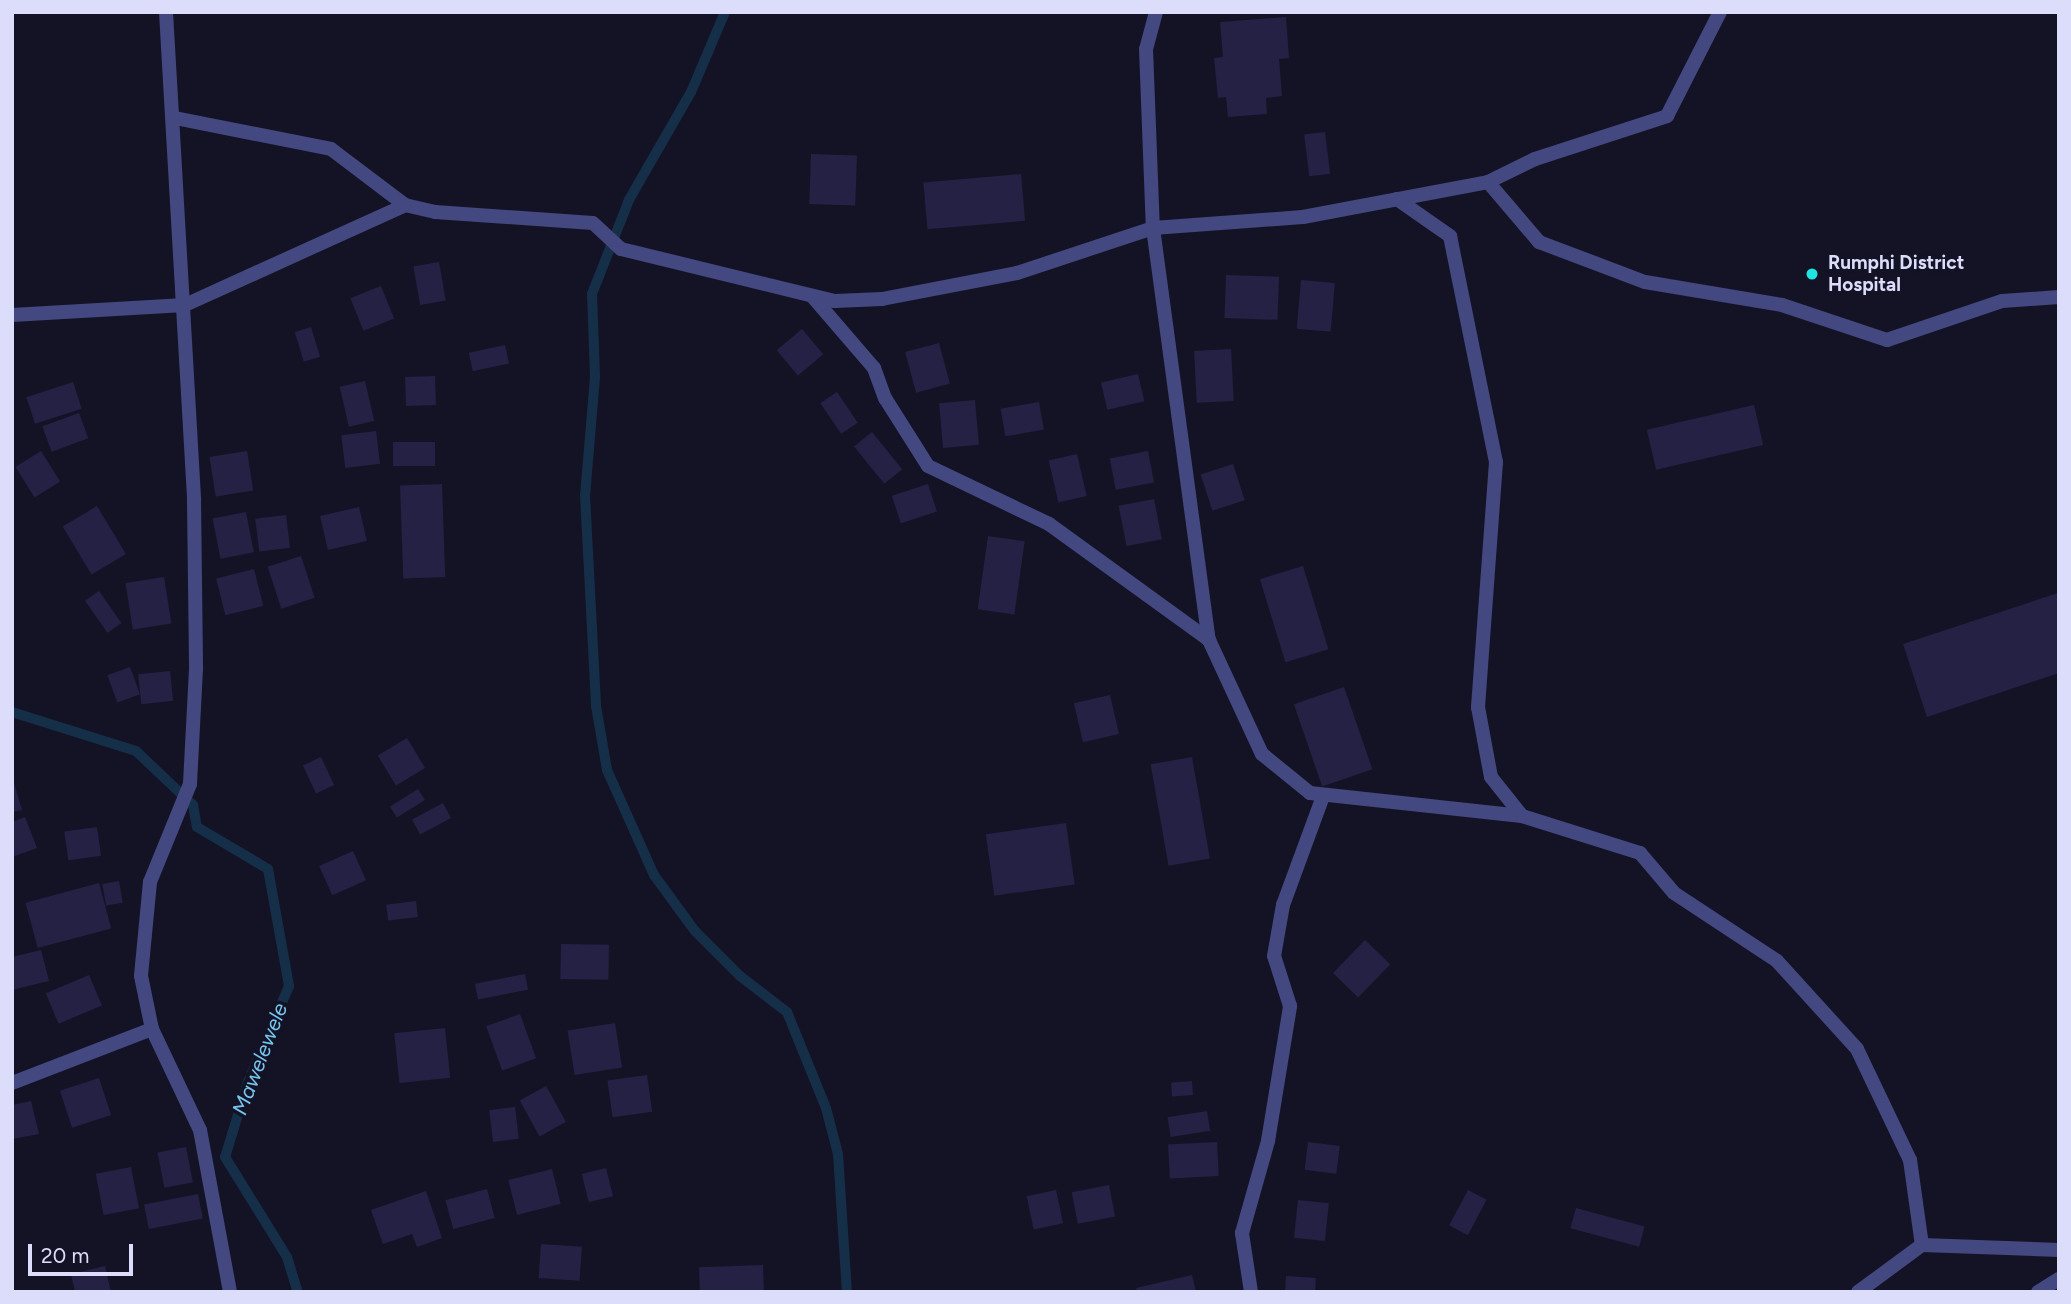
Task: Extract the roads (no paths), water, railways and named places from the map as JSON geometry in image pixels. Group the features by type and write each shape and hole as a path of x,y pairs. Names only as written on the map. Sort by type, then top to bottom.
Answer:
{"street":[{"path":"166,12 175,118 194,513 190,784 150,882 141,976 152,1029 200,1130 230,1292"},
{"path":"1156,12 1146,49 1153,228 1209,639 1262,754 1310,793 1522,816 1640,853 1674,893 1777,961 1857,1049 1910,1160 1922,1245"},
{"path":"175,118 331,149 405,205 435,212 593,223 621,249 812,296 883,299 948,289 1080,256 1153,228 1303,217 1488,183 1535,159 1667,116 1720,12"},
{"path":"1488,183 1539,242 1645,282 1782,305 1887,340 2002,301 2059,297"},
{"path":"1397,199 1450,236 1496,462 1478,707 1491,777 1522,816"},
{"path":"12,315 185,305 405,205"},
{"path":"812,296 874,368 885,398 928,466 1049,524 1209,639"},
{"path":"1251,1292 1242,1233 1268,1140 1290,1006 1274,956 1283,905 1323,796"},
{"path":"12,1083 152,1029"},
{"path":"1858,1292 1922,1245 2059,1250"},
{"path":"2038,1292 2059,1279"}],"waterway":[{"path":"725,12 691,92 629,200 592,294 595,377 585,495 596,706 607,770 654,875 695,931 740,976 787,1012 826,1108 838,1154 847,1292"},
{"name":"Mawelewele","path":"12,712 136,751 193,805 197,827 268,869 289,986 248,1082 225,1157 287,1257 298,1292"}],"place":[{"name":"Rumphi District Hospital","path":"1812,274"}]}
